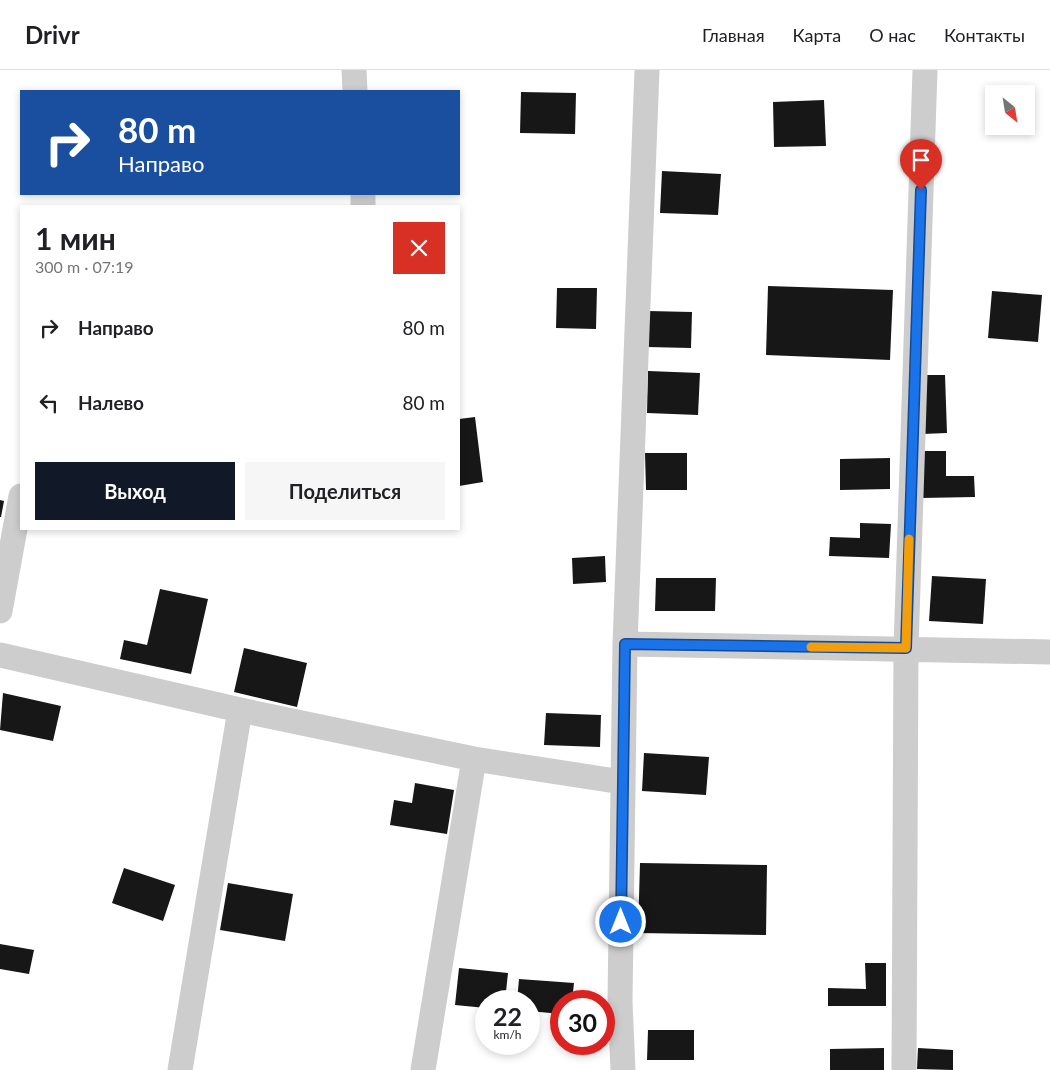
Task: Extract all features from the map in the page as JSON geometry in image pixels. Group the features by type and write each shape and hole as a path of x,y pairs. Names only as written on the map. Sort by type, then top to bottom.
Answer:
{"street":[{"path":"354,70 356,90"},
{"path":"623,1070 620,1002 625,644 647,70"},
{"path":"904,1070 906,648 926,70"},
{"path":"0,611 20,501"},
{"path":"625,644 1050,652"},
{"path":"0,654 240,710 474,759 622,782"},
{"path":"180,1070 240,710"},
{"path":"423,1070 474,759"}],"building":[{"path":"521,92 576,93 575,134 520,133"},
{"path":"824,100 826,146 774,147 773,102"},
{"path":"662,171 721,174 718,215 660,213"},
{"path":"768,286 893,290 890,360 766,355"},
{"path":"557,288 597,288 596,329 556,328"},
{"path":"992,291 1042,295 1038,342 988,338"},
{"path":"648,311 692,312 691,348 647,347"},
{"path":"648,371 700,373 698,415 647,413"},
{"path":"920,375 945,375 947,433 922,434"},
{"path":"475,417 483,482 460,486 460,419"},
{"path":"921,451 946,451 946,476 974,476 975,497 921,498"},
{"path":"645,453 687,453 687,490 646,490"},
{"path":"890,458 890,489 840,490 840,459"},
{"path":"0,500 4,501 1,517 0,517"},
{"path":"860,523 891,524 889,558 829,556 830,537 860,538"},
{"path":"605,556 606,582 573,584 572,558"},
{"path":"932,576 986,579 983,624 929,621"},
{"path":"656,578 716,578 715,611 655,611"},
{"path":"160,589 208,599 191,674 120,659 124,640 147,645"},
{"path":"244,648 307,663 297,707 234,692"},
{"path":"3,693 61,706 53,741 0,730"},
{"path":"546,713 601,715 600,747 544,745"},
{"path":"644,753 709,757 706,795 642,791"},
{"path":"415,783 454,790 447,834 390,825 394,800 412,803"},
{"path":"640,863 767,865 766,935 638,933"},
{"path":"124,868 175,885 163,921 112,903"},
{"path":"228,883 293,894 285,941 220,930"},
{"path":"0,944 34,950 29,974 0,969"},
{"path":"865,963 886,963 886,1006 828,1006 828,988 866,989"},
{"path":"459,968 508,973 506,990 475,990 475,1007 455,1005"},
{"path":"519,979 574,983 573,990 550,990 550,1013 540,1012 540,990 518,990"},
{"path":"648,1030 694,1030 694,1060 647,1060"},
{"path":"884,1048 884,1070 830,1070 830,1049"},
{"path":"918,1048 953,1050 953,1070 917,1069"}],"slow traffic":[{"path":"811,647 906,648 909,539"}],"route":[{"path":"621,922 625,644 906,648 921,190"}]}
